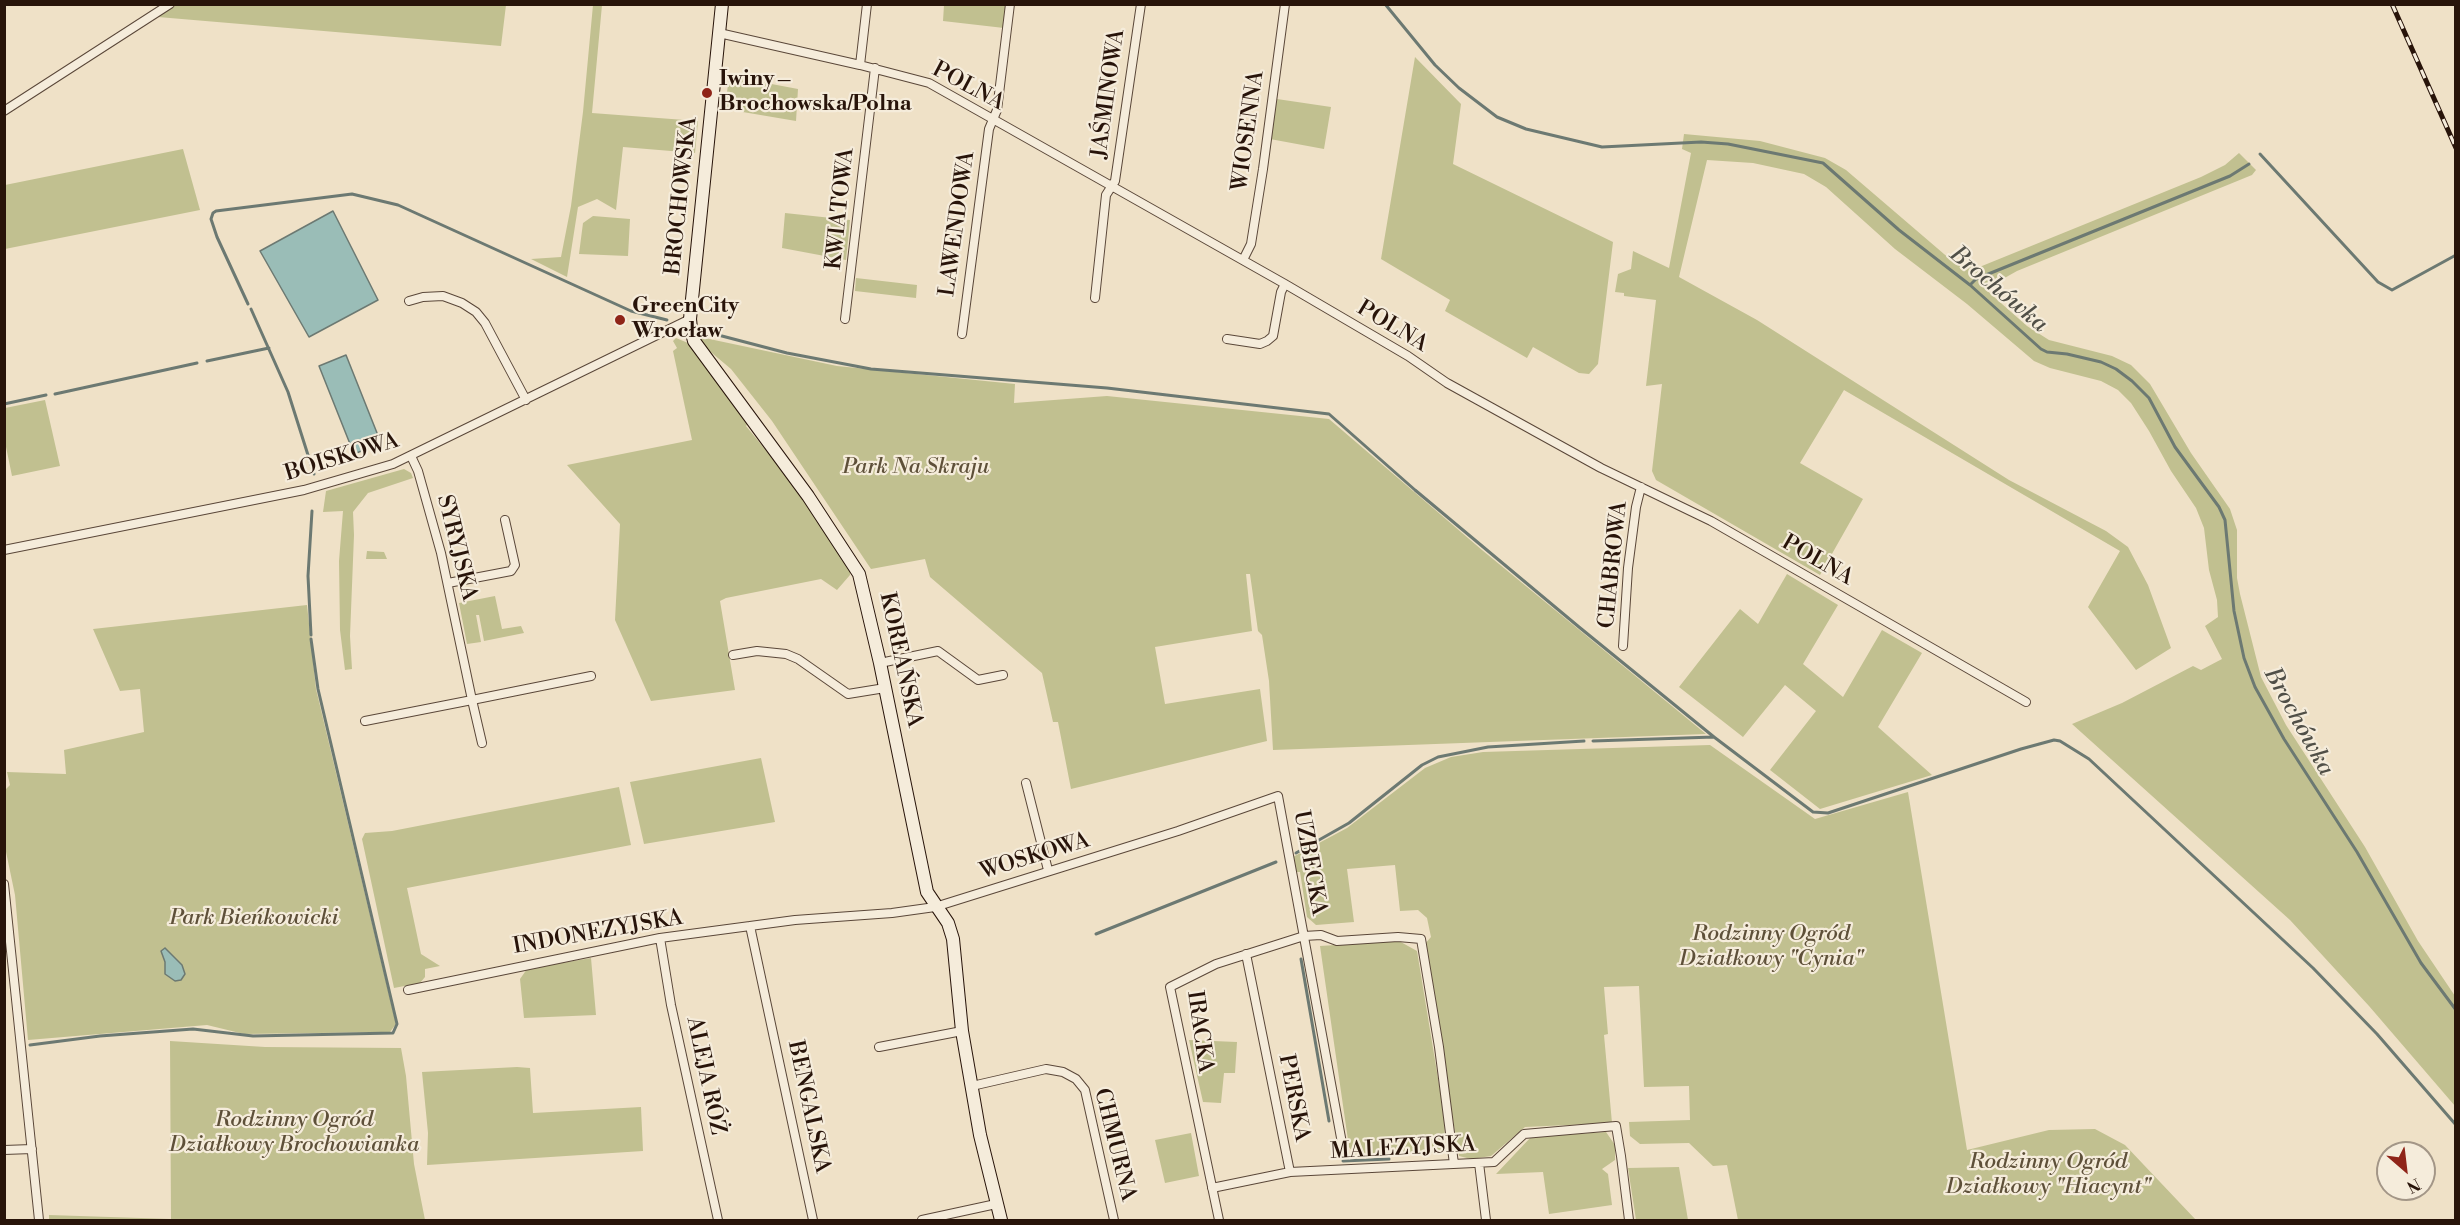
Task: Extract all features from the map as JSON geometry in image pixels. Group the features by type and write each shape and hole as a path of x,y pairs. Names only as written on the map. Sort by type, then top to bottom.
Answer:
{"street":[{"path":"4,111 170,4"},
{"name":"BROCHOWSKA","path":"694,340 690,320 722,4"},
{"path":"860,64 867,4"},
{"name":"LAWENDOWA","path":"962,334 989,129 997,110 1010,4"},
{"name":"JAŚMINOWA","path":"1095,298 1106,195 1115,181 1140,4"},
{"name":"WIOSENNA","path":"1244,260 1251,244 1285,4"},
{"name":"POLNA","path":"719,33 860,64 929,83 1244,260 1408,356 1447,383 1641,488 1711,521 2026,702"},
{"name":"KWIATOWA","path":"845,318 875,68"},
{"path":"1227,339 1260,344 1273,336 1281,292 1285,284"},
{"path":"409,301 417,298 443,296 462,303 476,312 485,323 526,400"},
{"name":"BOISKOWA","path":"4,550 304,490 393,464 690,320"},
{"name":"KOREAŃSKA","path":"694,340 808,496 859,574 880,663 927,892 948,924 953,939 962,1031 1001,1221"},
{"name":"SYRYJSKA","path":"411,456 426,499 448,582 482,743"},
{"name":"CHABROWA","path":"1623,646 1628,568 1636,507 1641,488"},
{"path":"448,582 511,571 515,565 505,520"},
{"path":"733,655 757,651 786,654 798,659 848,694 885,688"},
{"path":"880,663 938,651 978,680 1003,675"},
{"path":"365,721 591,676"},
{"path":"1026,783 1048,870"},
{"name":"WOSKOWA","path":"795,920 892,913 935,907 1178,831 1278,796"},
{"name":"UZBECKA","path":"1278,796 1344,1154"},
{"path":"4,884 39,1221"},
{"name":"INDONEZYJSKA","path":"408,990 660,938 795,920"},
{"name":"BENGALSKA","path":"750,926 813,1221"},
{"path":"1304,936 1321,935 1337,941 1398,937 1420,939 1439,1047 1454,1164"},
{"name":"IRACKA","path":"1219,1221 1194,1111 1170,987 1216,964 1304,936"},
{"name":"ALEJA RÓŻ","path":"660,938 671,1005 718,1221"},
{"name":"PERSKA","path":"1212,1188 1290,1172 1246,954"},
{"path":"4,977 15,976"},
{"path":"879,1047 962,1031"},
{"name":"CHMURNA","path":"972,1086 1046,1069 1063,1072 1076,1079 1085,1090 1114,1221"},
{"name":"MALEZYJSKA","path":"1290,1172 1494,1162 1524,1134 1616,1126 1622,1156 1629,1221"},
{"path":"4,1150 32,1149"},
{"path":"1479,1163 1486,1221"},
{"path":"922,1221 996,1204"}],"green space":[{"path":"177,4 506,5 501,46 158,17"},
{"path":"593,5 602,5 592,113 698,121 695,153 623,147 616,210 597,199 578,207 567,277 531,259 561,257 571,206 583,112"},
{"path":"944,5 1007,5 1004,28 943,21"},
{"path":"1415,57 1461,104 1453,164 1613,242 1598,364 1589,374 1579,373 1533,347 1527,358 1445,311 1450,300 1381,259"},
{"path":"729,76 798,89 796,121 725,109"},
{"path":"1277,99 1331,107 1324,149 1270,139"},
{"path":"1684,134 1760,141 1825,158 1846,170 1951,260 1977,268 2201,177 2225,165 2239,153 2256,170 2252,175 2017,271 1985,289 2027,326 2049,340 2112,356 2131,365 2150,384 2191,453 2230,509 2237,530 2237,578 2261,677 2286,725 2365,847 2418,941 2455,996 2455,1106 2369,1006 2290,920 2072,724 2122,703 2193,666 2201,670 2222,659 2205,626 2218,617 2204,528 2196,508 2171,471 2149,431 2131,403 2118,390 2101,381 2050,368 2034,361 1967,304 1895,249 1826,187 1804,174 1753,163 1707,160 1679,277 1757,320 2009,480 2106,531 2128,547 2148,585 2171,648 2136,670 2088,607 2120,551 1844,390 1800,463 1863,499 1820,575 1656,480 1652,471 1662,384 1646,386 1656,300 1624,296 1624,293 1615,292 1618,274 1631,269 1633,251 1669,268 1691,153 1682,149"},
{"path":"183,149 200,210 5,249 5,185"},
{"path":"785,213 850,220 846,260 782,248"},
{"path":"593,216 630,219 628,256 579,254 583,223"},
{"path":"856,278 917,285 916,298 855,291"},
{"name":"Park Na Skraju","path":"700,337 837,366 1015,384 1014,403 1107,396 1329,419 1482,550 1706,734 1273,750 1269,681 1262,635 1258,631 1250,574 1246,574 1252,631 1155,647 1165,704 1260,689 1267,741 1071,789 1058,722 1053,722 1042,673 930,577 925,559 871,569 772,421 731,369 706,348"},
{"path":"676,338 688,343 750,421 746,426 773,459 783,467 850,567 850,575 837,590 821,579 720,601 735,690 651,701 615,620 620,524 567,465 692,440 673,351 677,348 673,341"},
{"path":"45,400 60,466 12,476 5,442 5,408"},
{"path":"404,469 411,473 413,478 368,493 353,512 350,636 352,669 345,670 340,630 339,561 343,511 323,512 326,491"},
{"path":"367,551 384,552 387,559 366,559"},
{"path":"1787,574 1838,605 1803,664 1843,697 1882,630 1922,653 1878,727 1932,775 1820,809 1770,770 1816,711 1785,685 1743,737 1679,687 1740,609 1758,624"},
{"path":"495,596 502,629 521,626 524,633 484,641 479,615 476,615 481,642 467,644 459,603"},
{"name":"Park Bieńkowicki","path":"307,605 316,689 396,1024 390,1032 244,1034 207,1025 28,1040 15,895 5,847 4,791 10,785 7,772 66,774 64,750 144,732 140,689 120,691 93,629"},
{"path":"1710,745 1815,819 1908,792 1967,1150 2049,1130 2095,1129 2125,1145 2196,1220 1738,1220 1727,1165 1713,1166 1689,1143 1640,1144 1630,1136 1629,1122 1690,1120 1689,1086 1644,1087 1639,986 1604,987 1608,1034 1604,1035 1612,1123 1525,1127 1491,1156 1471,1159 1459,1156 1424,945 1431,937 1427,918 1418,910 1400,911 1395,865 1347,869 1354,922 1316,925 1307,917 1300,872 1293,872 1291,858 1347,828 1425,768 1451,757 1483,752"},
{"path":"761,758 775,822 644,844 630,782"},
{"path":"619,787 631,845 407,888 421,954 440,966 425,969 425,977 420,983 394,988 362,839 365,833 392,831"},
{"path":"1399,941 1417,951 1445,1121 1444,1149 1431,1153 1356,1156 1349,1147 1320,946"},
{"path":"591,958 596,1015 524,1018 520,979 527,969"},
{"path":"1189,1040 1237,1042 1235,1073 1224,1073 1221,1103 1203,1102"},
{"name":"Rodzinny Ogród Działkowy Brochowianka","path":"170,1041 265,1047 401,1048 406,1076 414,1164 425,1220 49,1220 49,1215 171,1219"},
{"path":"530,1068 533,1113 641,1107 643,1151 427,1165 428,1133 422,1072"},
{"path":"1606,1132 1615,1145 1615,1160 1602,1169 1608,1174 1612,1205 1549,1214 1543,1172 1496,1174 1531,1137"},
{"path":"1191,1133 1199,1176 1165,1183 1155,1140"},
{"path":"1679,1167 1688,1220 1636,1220 1628,1168"}],"water":[{"path":"333,211 378,300 309,337 260,251"},
{"path":"346,355 381,443 354,454 319,366"},
{"path":"165,948 182,965 185,974 181,980 175,981 165,974 165,962 161,951"}],"waterway":[{"name":"Brochówka","path":"1385,4 1435,65 1459,88 1497,117 1526,129 1602,147 1701,142 1728,144 1823,163 1899,230 1970,285 2041,349 2101,362 2116,369 2132,381 2149,398 2175,447 2219,507 2225,520 2234,611 2244,658 2255,687 2284,739 2357,852 2421,963 2456,1010"},
{"path":"2260,154 2378,282 2392,290 2456,255"},
{"path":"1970,285 1976,279 2230,176 2249,164"},
{"path":"248,304 217,237 211,219 213,213 352,194 398,205 631,311 667,320"},
{"path":"251,309 288,392 314,474"},
{"path":"699,330 787,353 871,369 1107,388 1329,414 1415,490 1579,627 1714,737 1813,812 1828,813 2021,749 2054,740 2060,741 2089,759 2313,968 2377,1034 2456,1125"},
{"path":"207,361 269,348"},
{"path":"55,394 197,363"},
{"path":"4,404 46,395"},
{"path":"311,635 308,576 312,511"},
{"path":"30,1045 100,1036 193,1029 253,1036 393,1033 397,1024 318,689 311,639"},
{"path":"1593,741 1714,737"},
{"path":"1296,853 1349,823 1422,765 1438,757 1488,747 1584,741"},
{"path":"1096,934 1276,862"},
{"path":"1301,959 1329,1121"},
{"path":"1334,1150 1335,1155"},
{"path":"1343,1161 1389,1159"}],"railway":[{"path":"2392,4 2456,148"}],"place":[{"name":"Iwiny – Brochowska/Polna","path":"707,93"},
{"name":"GreenCity Wrocław","path":"620,320"}],"park label":[{"name":"Rodzinny Ogród Działkowy \"Cynia\"","path":"1771,948"},
{"name":"Rodzinny Ogród Działkowy \"Hiacynt\"","path":"2048,1176"}]}
